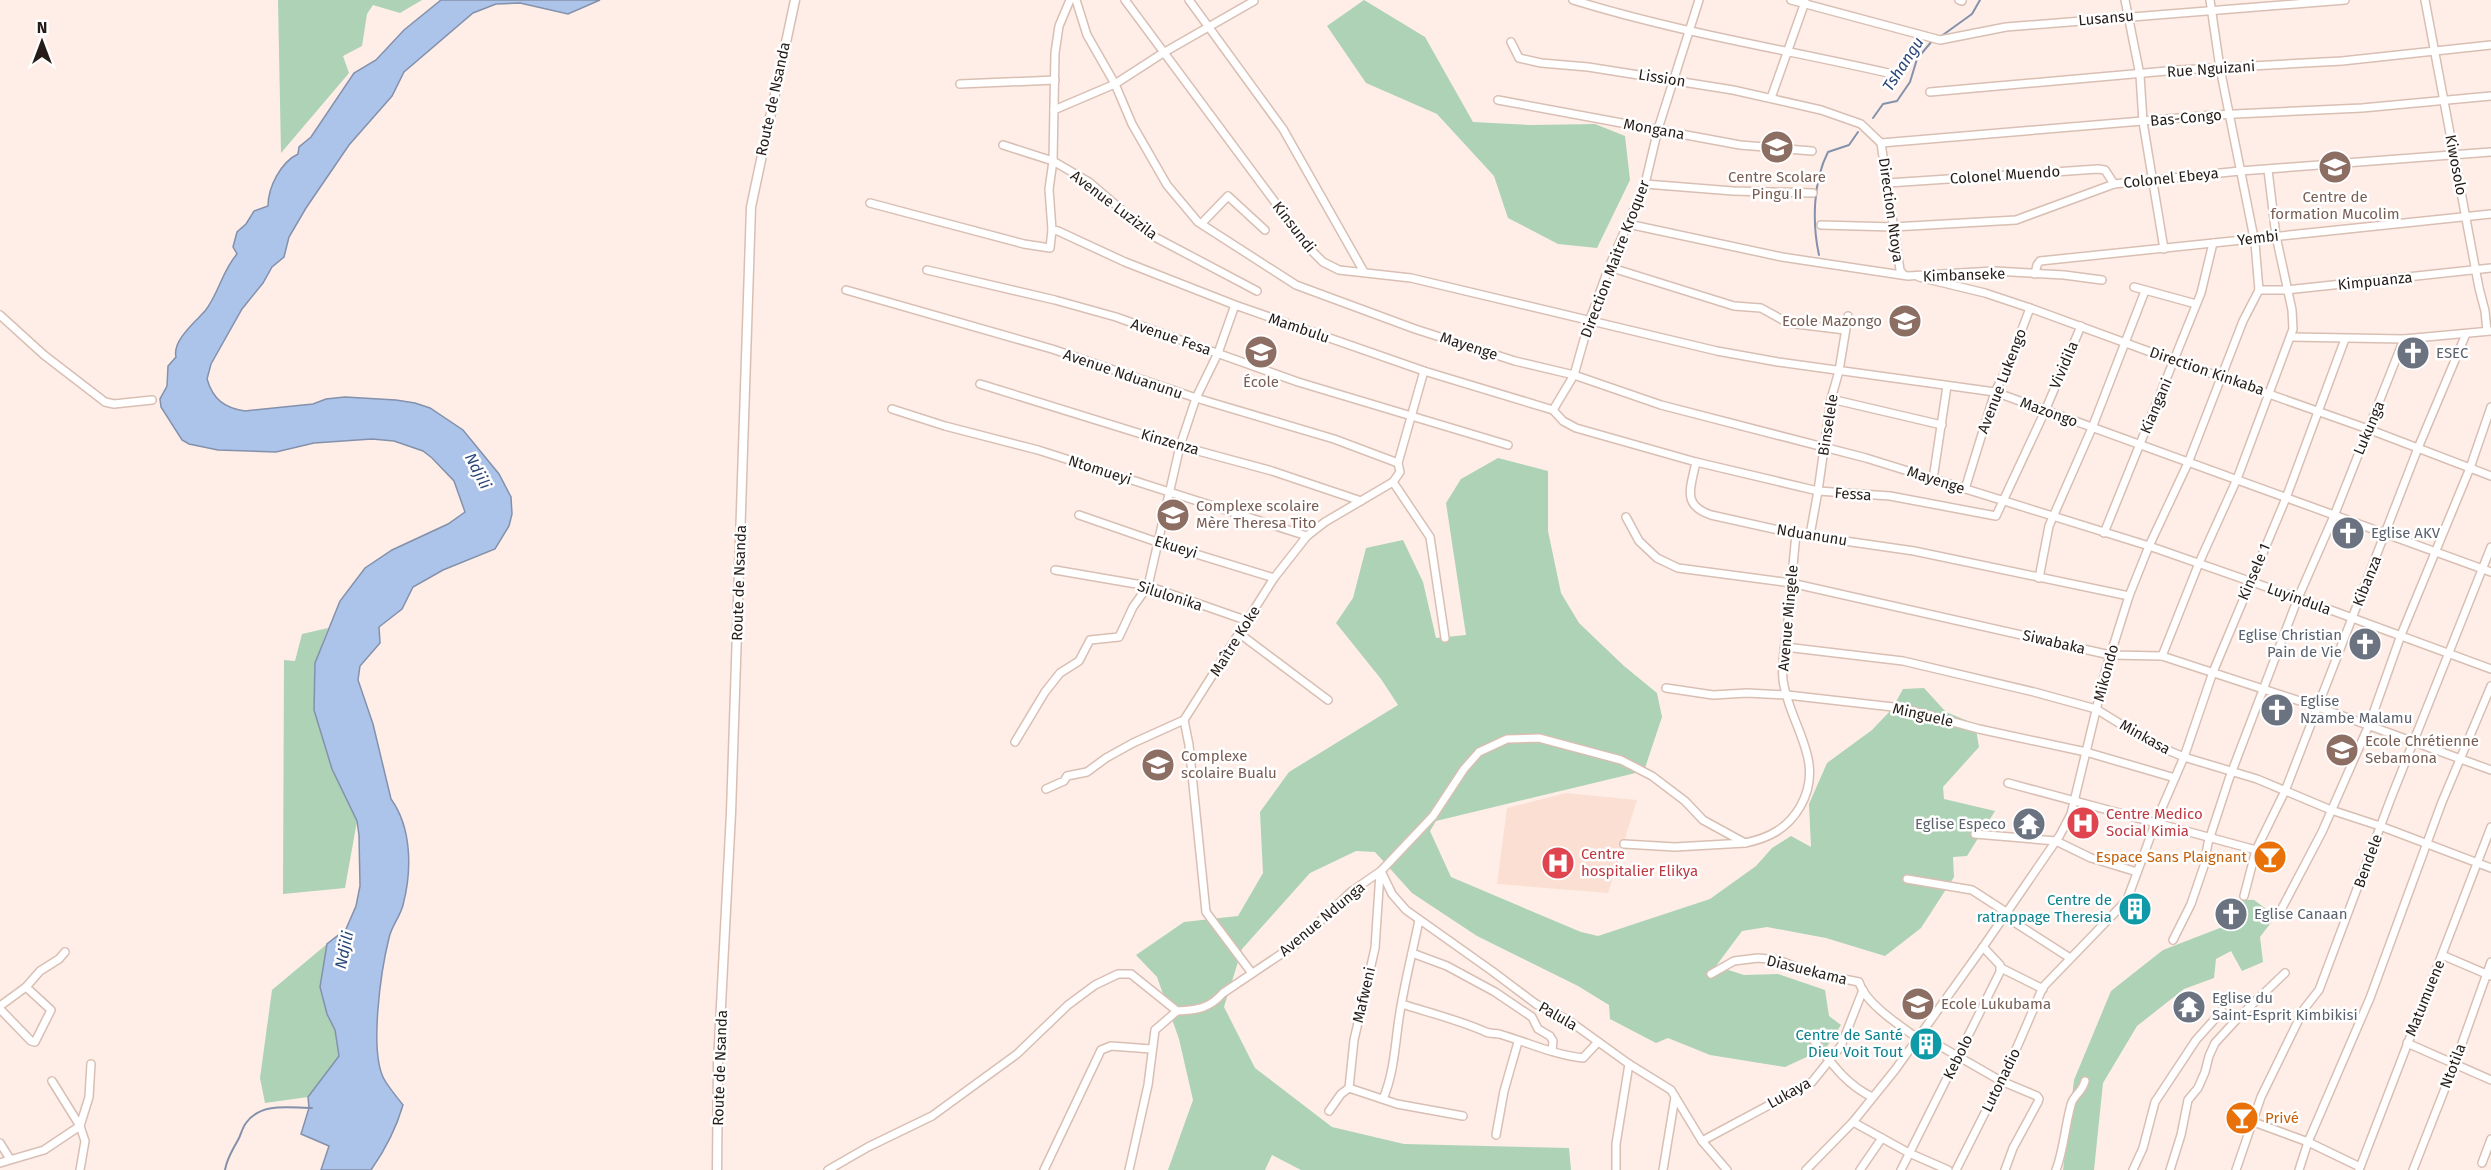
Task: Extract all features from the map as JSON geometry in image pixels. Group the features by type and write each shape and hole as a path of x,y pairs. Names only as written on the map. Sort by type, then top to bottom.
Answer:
{"street":[{"name":"Route de Nsanda","path":"717,1170 718,1063 732,801 751,207 795,0"},
{"path":"870,203 1024,244 1050,248 1052,231 1049,189 1053,161 1055,53 1059,26 1070,0"},
{"name":"Mayenge","path":"1076,0 1087,35 1115,84 1132,124 1158,172 1198,222 1304,288 1416,329 1515,361 1574,375 1661,405 1866,458 2002,501"},
{"name":"Kinsundi","path":"1125,0 1309,249 1323,262 1340,270 1411,278 1589,322"},
{"path":"1189,0 1283,129 1364,272"},
{"path":"1573,0 1689,31 1888,73"},
{"name":"Direction Maitre Kroquer","path":"1552,410 1574,375 1589,322 1609,267 1645,183 1658,129 1699,0"},
{"path":"1771,98 1786,50 1805,2 1791,0"},
{"path":"2125,0 2139,75 2143,122 2164,249"},
{"path":"2210,0 2220,68 2254,240 2259,290"},
{"name":"Lusansu","path":"1805,2 1940,39 2007,27 2212,10 2235,4 2345,0"},
{"name":"Kiwosolo","path":"2425,0 2489,331"},
{"path":"1054,110 1115,84 1163,53 1254,1"},
{"name":"Lission","path":"1511,42 1520,58 1541,63 1674,80 1821,110"},
{"name":"Rue Nguizani","path":"1930,92 2220,68 2342,61 2491,45"},
{"path":"960,84 1055,80"},
{"name":"Bas-Congo","path":"1881,143 2230,114 2362,108 2491,96"},
{"name":"Mongana","path":"1498,100 1740,145 1812,151"},
{"name":"Direction Ntoya","path":"1821,110 1861,124 1881,143 1900,270 1903,274"},
{"path":"1003,145 1053,161"},
{"name":"Colonel Ebeya","path":"1821,225 1893,226 2016,220 2114,184 2240,171 2491,152"},
{"name":"Avenue Luzizila","path":"1053,161 1089,182 1151,235 1257,291"},
{"name":"Colonel Muendo","path":"1888,183 2098,169 2104,170 2114,184"},
{"path":"2162,656 2199,563 2237,479 2293,329 2292,310 2276,236 2268,170"},
{"path":"1645,183 1757,192 1813,192"},
{"path":"1202,223 1228,196 1265,230"},
{"name":"Yembi","path":"2035,274 2040,261 2491,214"},
{"name":"Kimbanseke","path":"1628,224 1782,257 1919,277 1994,271 2102,280"},
{"name":"Mambulu","path":"1052,231 1058,231 1125,262 1235,305 1424,371 1552,410"},
{"name":"Kiangani","path":"2103,533 2175,361 2196,304 2213,243"},
{"path":"1609,267 1734,306 1755,306 1788,323 1845,330"},
{"name":"Kimpuanza","path":"2259,290 2286,290 2491,268"},
{"name":"Avenue Fesa","path":"927,270 1116,317 1298,382 1413,415"},
{"name":"Direction Kinkaba","path":"1919,277 1985,292 2270,393 2491,476"},
{"path":"2134,287 2196,304"},
{"name":"Avenue Nduanunu","path":"846,290 1052,349 1196,398 1334,439 1398,463"},
{"name":"Mikondo","path":"1806,1170 1853,1122 1895,1070 2056,841 2071,814 2110,655 2129,596 2187,463 2220,377 2259,290"},
{"path":"2039,578 2052,517 2092,428 2145,291"},
{"path":"1015,742 1045,692 1060,673 1079,661 1090,640 1119,637 1133,607 1148,586 1180,446 1196,398 1218,353 1235,305"},
{"name":"Avenue Lukengo","path":"1965,489 1995,392 2009,364 2030,308"},
{"path":"0,315 44,355 105,402 114,404 152,400"},
{"name":"Binselele","path":"1810,535 1831,399 1839,370 1848,316"},
{"name":"Mazongo","path":"1589,322 1717,351 1995,392 2187,463 2237,479 2386,536 2491,572"},
{"name":"Vividila","path":"2002,501 2045,411 2081,326"},
{"path":"2291,337 2404,339 2489,331"},
{"name":"Kibanza","path":"2244,896 2256,850 2285,791 2386,536 2418,448 2466,334"},
{"name":"Kinsele 1","path":"2070,958 2127,900 2155,824 2184,757 2213,672 2320,412 2345,339"},
{"name":"Lukunga","path":"2173,940 2191,904 2204,866 2209,839 2232,771 2298,598 2334,516 2404,339"},
{"path":"1424,371 1398,463 1400,472 1392,482 1430,537 1445,638"},
{"name":"Kinzenza","path":"980,384 1180,446 1272,471 1361,501"},
{"path":"1933,479 1947,386"},
{"path":"1831,399 1941,425"},
{"path":"2280,912 2322,832 2369,725 2401,635 2470,468 2491,407"},
{"name":"Ntomueyi","path":"892,409 945,426 1038,450 1307,536"},
{"path":"1552,410 1563,421 1576,428 1696,462"},
{"path":"1413,415 1508,445"},
{"name":"Fessa","path":"1696,462 1818,491 1890,496 1996,516 1999,514 2002,501"},
{"name":"Nduanunu","path":"1696,462 1690,494 1694,506 1699,511 1796,534 1914,551 2129,596"},
{"name":"Maître Koke","path":"1184,720 1274,578 1307,536 1325,522 1392,482"},
{"name":"Luyindula","path":"2002,501 2199,563 2491,669"},
{"name":"Ekueyi","path":"1079,515 1274,578"},
{"name":"Siwabaka","path":"1626,517 1639,541 1657,558 1678,568 1791,583 2110,655 2162,656 2318,706 2491,770"},
{"name":"Avenue Mingele","path":"1745,843 1764,839 1778,831 1796,814 1806,797 1810,782 1807,753 1783,681 1796,534"},
{"name":"Bendele","path":"2236,1170 2252,1121 2304,1009 2319,990 2380,826 2491,547"},
{"name":"Silulonika","path":"1055,570 1148,586 1248,621"},
{"path":"1240,634 1328,700"},
{"name":"Minkasa","path":"1785,647 1903,661 2034,692 2096,710 2153,744 2184,757 2232,771 2331,810 2491,868"},
{"path":"2299,1170 2307,1143 2362,1017 2442,802 2491,686"},
{"name":"Minguele","path":"1666,688 1713,695 1747,693 1787,695 1902,708 1979,729 2086,753 2175,778"},
{"path":"1046,789 1064,781 1067,776 1087,772 1133,743 1184,720 1189,745 1206,912 1251,972"},
{"name":"Avenue Ndunga","path":"1177,1011 1204,1009 1251,972 1296,944 1352,891 1381,870 1433,816 1464,769 1479,752 1507,739 1539,738 1622,760 1652,776 1685,801 1703,820 1745,843"},
{"path":"2008,783 2256,850"},
{"name":"Matumuene","path":"2359,1168 2491,827"},
{"path":"1975,834 2056,841 2091,858 2137,872"},
{"path":"1624,844 1675,847 1745,843"},
{"name":"Palula","path":"1381,870 1392,894 1406,910 1419,920 1492,970 1536,1004 1568,1020 1629,1064 1665,1085 1702,1141 1726,1170"},
{"name":"Mafweni","path":"1349,1088 1354,1040 1375,948 1381,870"},
{"path":"1907,879 1972,890 2006,912 2014,922 2070,958"},
{"path":"1383,1099 1389,1084 1419,920"},
{"path":"1983,947 2001,968 2043,988"},
{"path":"26,987 51,1010 35,1042 31,1041 0,1007 26,987 40,970 59,959 65,951"},
{"path":"1412,953 1447,966 1495,992 1532,1017 1538,1029 1550,1036 1553,1041 1552,1050"},
{"path":"2442,955 2489,975"},
{"name":"Lutonadio","path":"1956,1170 2001,1081 2043,988 2070,958"},
{"name":"Diasuekama","path":"1711,974 1734,961 1768,959 1794,965 1809,972 1859,982 1891,1021 2001,1081 2037,1095 2039,1099 2013,1148 2005,1170"},
{"name":"Ntotila","path":"2413,1170 2489,975 2491,962"},
{"name":"Kebolo","path":"1901,1170 2001,968"},
{"path":"828,1170 868,1147 932,1116 1017,1054 1068,1005 1110,976 1124,973 1131,974 1177,1011 1155,1030 1148,1085 1129,1170"},
{"path":"2170,1170 2181,1135 2188,1100 2198,1088 2215,1043 2284,973"},
{"name":"Lukaya","path":"1702,1141 1812,1082 1841,1046 1863,989"},
{"path":"1402,1004 1470,1024 1487,1033 1497,1033 1518,1042 1584,1058 1598,1042"},
{"path":"2133,1170 2143,1148 2155,1102 2196,1040 2222,1011"},
{"path":"1811,1037 1841,1076 1857,1090 1872,1097"},
{"path":"1496,1135 1504,1091 1518,1042"},
{"path":"2407,1043 2491,1080"},
{"path":"1044,1170 1101,1050 1111,1046 1151,1049"},
{"path":"0,1163 44,1150 80,1126 89,1097 91,1064"},
{"path":"1616,1170 1616,1144 1629,1064"},
{"path":"52,1081 80,1126 86,1142 80,1170"},
{"path":"2056,1170 2071,1102 2083,1090 2085,1081"},
{"path":"1329,1111 1341,1094 1349,1088 1397,1104 1462,1116"},
{"path":"1663,1170 1675,1097"},
{"path":"2252,1121 2307,1143 2359,1168"},
{"path":"1853,1122 1909,1153 1948,1170"},
{"path":"1860,1170 1882,1138"},
{"path":"2482,1163 2491,1139"},
{"path":"0,1143 10,1159"}],"shaded area":[{"name":"Centre hospitalier Elikya","path":"1566,793 1637,800 1608,893 1497,884 1507,808"}],"green space":[{"path":"278,0 422,0 400,13 373,5 367,14 362,46 343,56 349,73 281,153"},
{"path":"1364,0 1425,37 1473,122 1530,125 1595,124 1625,136 1630,180 1597,248 1558,244 1508,218 1494,176 1437,114 1366,83 1327,26"},
{"path":"1498,458 1548,471 1548,531 1561,593 1579,623 1624,666 1657,693 1662,717 1644,771 1436,821 1430,831 1451,877 1581,932 1598,936 1710,899 1756,866 1772,848 1791,836 1811,847 1809,804 1827,763 1872,730 1892,709 1903,689 1924,688 1946,712 1975,724 1979,747 1943,787 1944,799 1995,811 1967,856 1953,857 1954,877 1921,928 1885,956 1826,938 1767,927 1742,931 1716,966 1744,975 1778,974 1825,990 1829,1016 1841,1025 1826,1048 1785,1067 1710,1055 1668,1038 1656,1043 1610,1019 1609,1005 1578,986 1477,936 1412,893 1375,852 1356,851 1310,873 1242,949 1224,1007 1255,1068 1332,1127 1404,1144 1569,1148 1571,1170 1301,1170 1272,1155 1265,1170 1168,1170 1193,1100 1179,1039 1157,977 1136,955 1184,922 1238,916 1263,873 1260,812 1289,772 1398,705 1381,679 1336,623 1353,598 1366,548 1403,540 1423,582 1436,638 1466,635 1446,503 1461,479"},
{"path":"328,628 315,663 314,710 332,769 357,821 345,888 283,894 284,660 295,661 302,634"},
{"path":"2226,899 2254,900 2276,916 2260,937 2263,962 2242,971 2231,951 2216,959 2214,978 2184,989 2137,1026 2103,1083 2094,1170 2063,1170 2074,1080 2111,991 2163,950 2225,926"},
{"path":"327,944 324,967 327,1014 335,1030 339,1056 308,1097 265,1103 260,1078 272,990"}],"water":[{"name":"Ndjili","path":"441,0 600,0 568,14 520,3 496,4 473,13 404,72 392,96 349,145 306,208 289,237 284,257 272,267 263,283 242,309 211,364 207,379 220,401 231,408 245,411 313,404 326,399 345,397 396,400 430,408 463,430 499,474 511,497 512,514 509,526 495,549 443,570 413,587 402,609 379,627 380,643 360,666 358,680 373,724 391,799 403,823 408,850 406,892 402,909 390,934 386,952 377,1031 377,1050 384,1079 403,1105 390,1139 371,1170 321,1170 329,1146 301,1134 309,1108 308,1097 339,1056 335,1030 327,1014 320,987 327,944 346,929 356,906 360,886 357,821 332,769 314,710 315,663 340,601 365,568 392,550 448,524 465,512 454,481 423,451 394,441 372,439 314,443 276,452 218,450 189,444 182,440 161,407 160,399 167,386 168,366 176,357 177,345 185,332 210,304 237,254 233,247 237,232 246,224 254,211 268,206 270,191 281,169 298,154 299,147 311,137 354,73 376,60 404,30"}],"waterway":[{"name":"Tshangu","path":"1940,37 1972,14 1980,0"},
{"name":"Tshangu","path":"1873,118 1883,104 1897,101 1910,82 1917,59 1932,41"},
{"name":"Tshangu","path":"1819,255 1815,229 1815,202 1823,163 1828,152 1849,145 1858,132"},
{"path":"225,1170 228,1158 243,1127 252,1116 267,1109 312,1108"}],"place":[{"name":"Centre Scolare Pingu II","path":"1777,147"},
{"name":"Centre de formation Mucolim","path":"2335,167"},
{"name":"Ecole Mazongo","path":"1905,321"},
{"name":"École","path":"1261,352"},
{"name":"ESEC","path":"2413,353"},
{"name":"Complexe scolaire Mère Theresa Tito","path":"1173,515"},
{"name":"Eglise AKV","path":"2348,533"},
{"name":"Eglise Christian Pain de Vie","path":"2365,644"},
{"name":"Eglise Nzambe Malamu","path":"2277,710"},
{"name":"Ecole Chrétienne Sebamona","path":"2342,750"},
{"name":"Complexe scolaire Bualu","path":"1158,765"},
{"name":"Centre Medico Social Kimia","path":"2083,823"},
{"name":"Eglise Especo","path":"2029,824"},
{"name":"Espace Sans Plaignant","path":"2270,857"},
{"name":"Centre hospitalier Elikya","path":"1558,863"},
{"name":"Centre de ratrappage Theresia","path":"2135,909"},
{"name":"Eglise Canaan","path":"2231,914"},
{"name":"Ecole Lukubama","path":"1918,1004"},
{"name":"Eglise du Saint-Esprit Kimbikisi","path":"2189,1007"},
{"name":"Centre de Santé Dieu Voit Tout","path":"1926,1044"},
{"name":"Privé","path":"2242,1118"}]}
